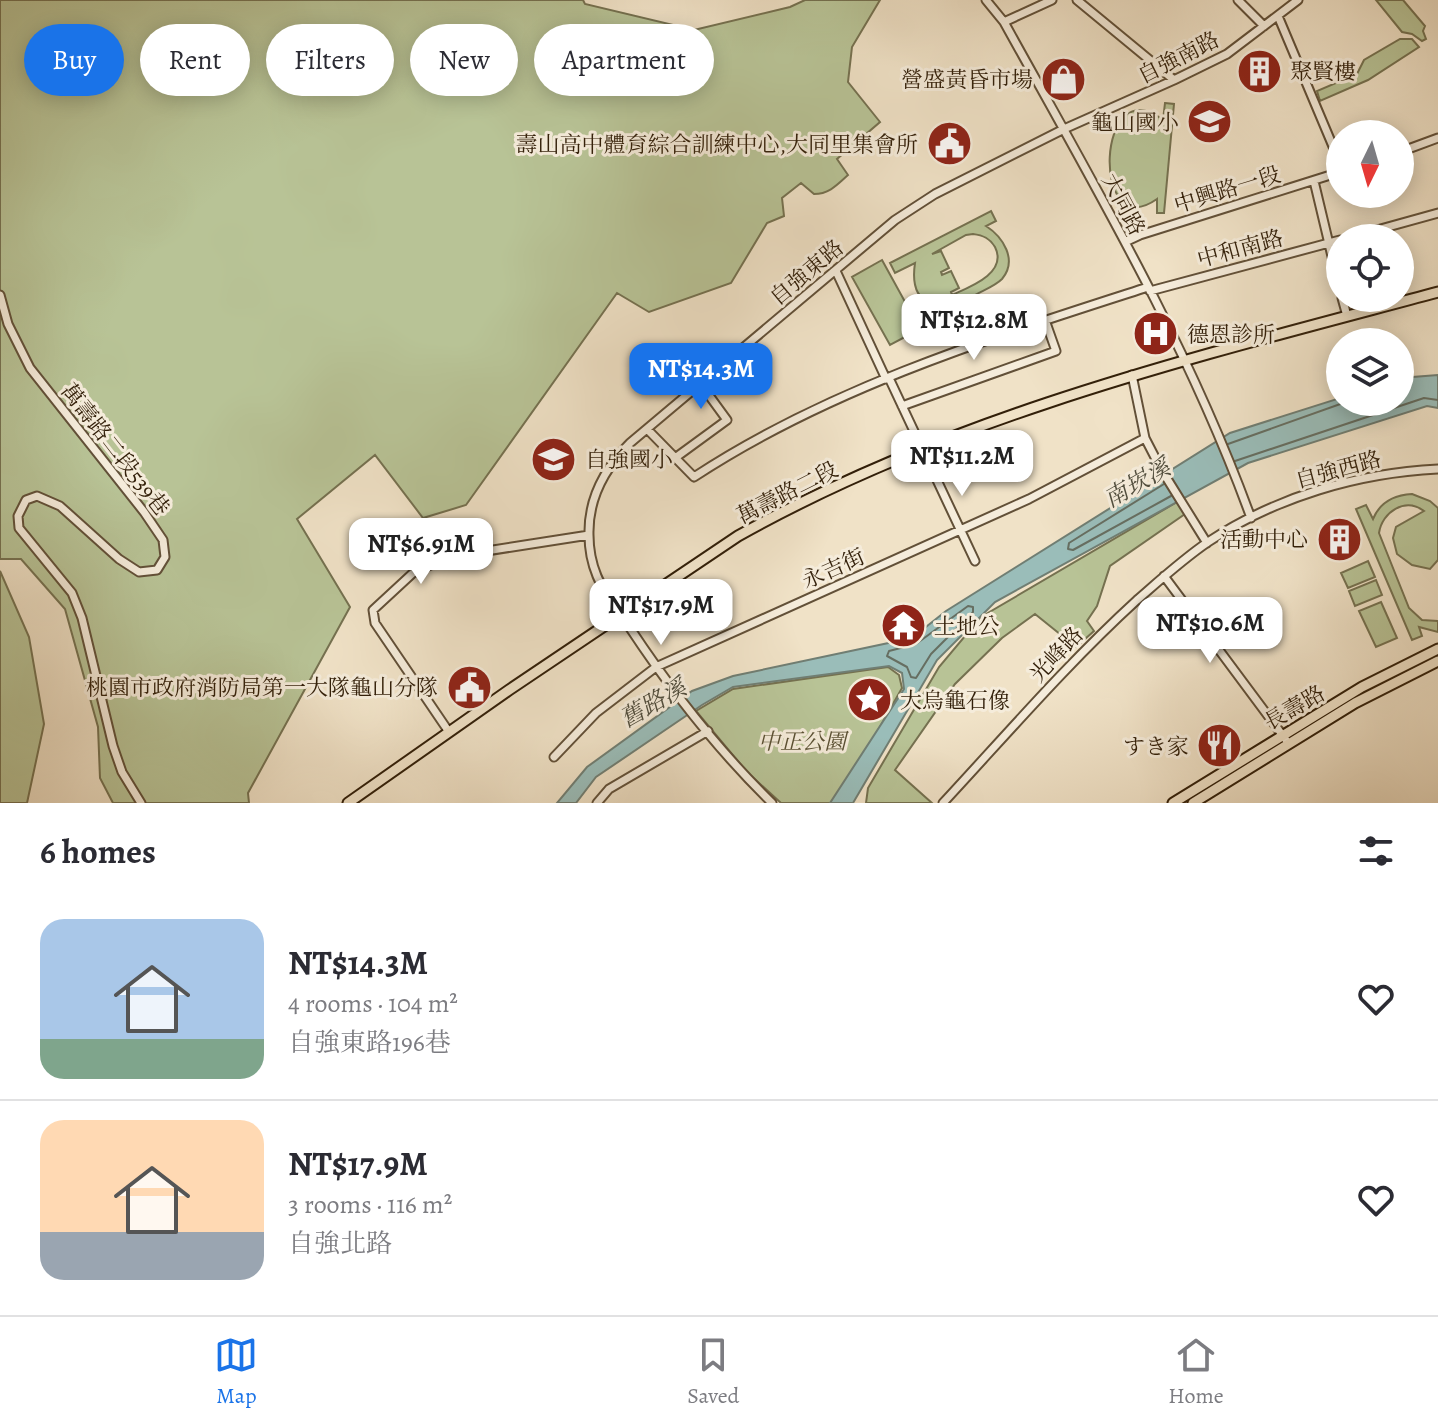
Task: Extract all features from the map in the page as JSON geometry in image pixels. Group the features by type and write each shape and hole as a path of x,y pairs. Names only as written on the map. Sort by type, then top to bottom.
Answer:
{"main road":[{"name":"萬壽路二段","path":"348,803 738,536 778,514 969,429 1183,359 1438,292"},
{"name":"長壽路","path":"1173,803 1281,735 1406,663 1438,649"},
{"name":"長壽路","path":"1193,803 1394,681 1438,661"}],"street":[{"name":"大同路","path":"986,0 1004,22 1125,242 1183,359 1251,518"},
{"path":"1004,22 1052,0"},
{"path":"1077,0 1174,80"},
{"path":"1238,0 1264,26"},
{"name":"自強南路","path":"1064,129 1227,54 1298,0"},
{"path":"1278,16 1326,130"},
{"name":"自強東路","path":"772,803 656,667 596,574 589,535 590,515 599,484 618,455 647,429 895,220 914,207 1064,129"},
{"path":"1414,147 1438,138"},
{"name":"中興路一段","path":"1125,242 1326,177"},
{"path":"1314,181 1326,234"},
{"path":"1398,224 1438,213"},
{"name":"中和南路","path":"675,458 694,477 778,429 992,336 1149,289 1326,244"},
{"path":"836,271 975,561"},
{"name":"萬壽路二段539巷","path":"0,295 8,324 30,368 119,478 163,540 165,557 157,570 139,572 119,559 60,506 37,496 26,500 18,516 19,528 72,593 82,618 113,746 122,772 141,803"},
{"path":"1346,312 1347,316"},
{"path":"902,406 1056,351 1045,320"},
{"path":"1132,375 1145,438 1161,470 1207,543"},
{"path":"647,429 675,458 727,420 700,383"},
{"name":"永吉街","path":"554,757 596,713 656,667 1029,499 1145,438"},
{"name":"自強西路","path":"1251,518 1282,503 1338,484 1393,473 1438,469"},
{"name":"光峰路","path":"943,803 1086,647 1164,576 1207,543 1251,518"},
{"path":"449,732 375,623 373,610 403,580 439,560 507,546 589,535"},
{"path":"1164,576 1289,744"},
{"path":"597,803 609,789 708,731"}],"green space":[{"path":"0,0 583,0 585,4 669,24 534,24 534,96 714,96 714,25 790,7 805,0 880,0 852,47 848,82 880,122 837,159 848,175 836,185 814,194 801,183 782,198 784,216 767,223 731,283 649,312 617,293 466,505 423,518 375,455 297,519 350,607 248,793 249,803 113,803 100,778 98,727 65,609 21,559 0,559"},
{"path":"1376,0 1403,0 1425,26 1426,39 1422,41 1402,32"},
{"path":"1400,39 1412,39 1419,47 1368,80 1320,101 1317,91 1357,74 1364,60"},
{"path":"1165,103 1174,104 1164,213 1157,213 1157,199 1135,207 1120,199 1112,181 1110,157 1114,134 1124,117 1141,110 1163,120"},
{"path":"991,211 996,221 986,226 1003,243 1009,264 1002,279 993,286 963,300 940,304 930,303 917,290 915,263 895,273 890,263","holes":["973,234 993,244 998,256 996,264 985,278 952,295 951,292 959,288 951,271 942,275 941,272 949,268 941,251 932,254"]},
{"path":"882,260 920,329 890,345 852,277"},
{"path":"1412,494 1438,508 1438,560 1430,569 1412,565 1397,554 1393,538 1396,527 1424,511 1417,507 1402,506 1390,513 1379,533 1409,608 1422,620 1438,621 1438,632 1419,627 1422,636 1412,640 1356,509 1366,505 1373,519 1388,500"},
{"path":"1177,502 1185,514 1110,566 1097,606 1087,621 1094,631 1076,647 1035,614 1002,638 955,684 895,770 932,803 866,803 868,788 939,667 981,617"},
{"path":"1368,561 1375,577 1348,588 1341,573"},
{"path":"0,571 29,637 44,724 27,803 0,803"},
{"path":"1376,580 1382,595 1355,606 1349,591"},
{"path":"1381,602 1397,638 1376,647 1359,611"},
{"name":"中正公園","path":"888,667 899,675 902,688 837,803 781,803 747,772 696,711 733,689"}],"water":[{"path":"1438,375 1438,408 1427,406 1414,410 1414,377"},
{"path":"1326,402 1326,416 1396,416 1248,463 995,602 937,660 853,803 830,803 904,689 902,673 889,666 733,687 596,777 576,803 557,803 587,767 692,691 733,676 912,638 946,611 1230,433"}],"place":[{"name":"聚賢樓","path":"1259,71"},
{"name":"營盛黃昏市場","path":"1064,79"},
{"name":"龜山國小","path":"1210,122"},
{"name":"壽山高中體育綜合訓練中心,大同里集會所","path":"949,144"},
{"name":"德恩診所","path":"1156,334"},
{"name":"自強國小","path":"554,459"},
{"name":"活動中心","path":"1339,539"},
{"name":"土地公","path":"903,626"},
{"name":"桃園市政府消防局第一大隊龜山分隊","path":"469,687"},
{"name":"大烏龜石像","path":"869,700"},
{"name":"すき家","path":"1220,746"}],"water label":[{"name":"南崁溪","path":"1137,483"},
{"name":"舊路溪","path":"653,703"}]}
